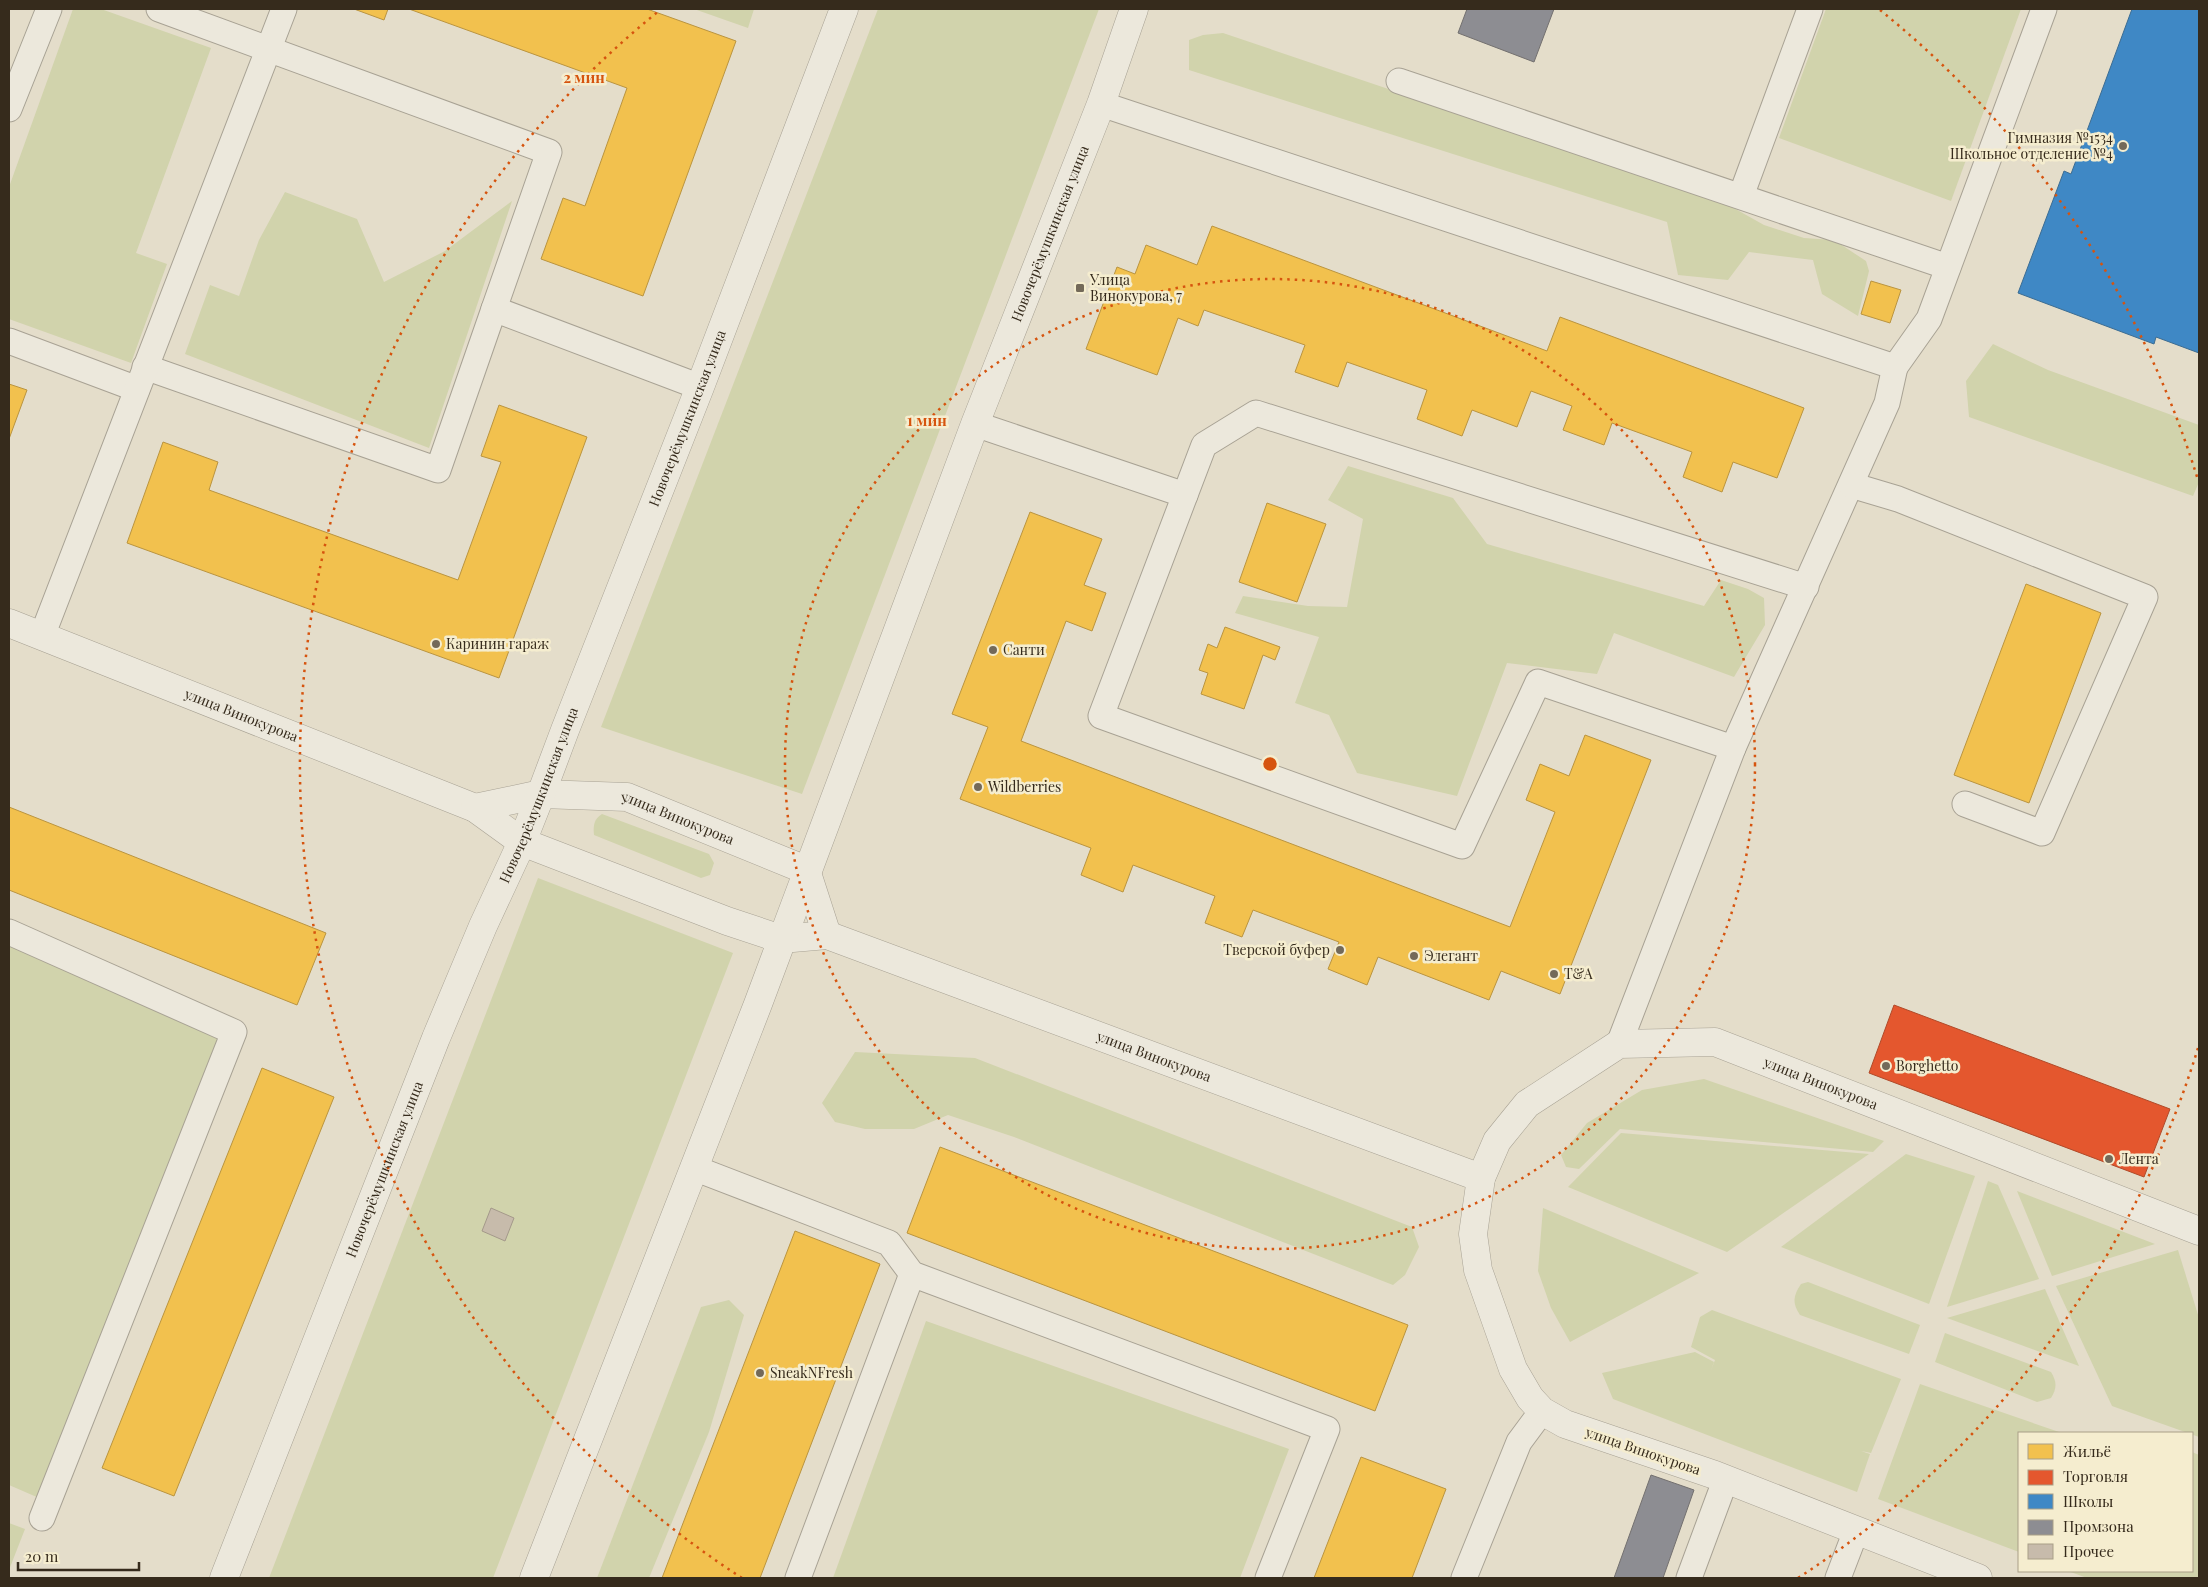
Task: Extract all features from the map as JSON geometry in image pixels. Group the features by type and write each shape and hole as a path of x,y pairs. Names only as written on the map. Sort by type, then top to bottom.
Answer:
{"street":[{"name":"Новочерёмушкинская улица","path":"224,1578 436,1038 482,926 522,842 541,794 564,730 700,388 844,9"},
{"name":"Новочерёмушкинская улица","path":"534,1578 694,1168 975,424 1101,104 1134,9"},
{"name":"улица Винокурова","path":"9,623 475,808 522,842 781,939 827,934 1481,1178"},
{"name":"улица Винокурова","path":"475,808 541,794 627,797 806,870"},
{"path":"806,870 827,934"},
{"name":"улица Винокурова","path":"1978,1578 1715,1476 1565,1424 1542,1411 1530,1398 1513,1369 1478,1270 1473,1234 1481,1178 1497,1141 1526,1104 1619,1044 1715,1042 2199,1231"}],"lane":[{"path":"9,109 49,9"},
{"path":"9,341 141,378 438,470 549,152 160,9"},
{"path":"42,636 284,9"},
{"path":"1741,196 1810,9"},
{"path":"1619,1044 1733,748 1888,403 1895,367 1929,319 2044,9"},
{"path":"1399,81 1948,267"},
{"path":"1101,104 1895,367"},
{"path":"494,309 700,388"},
{"path":"1733,748 1538,682 1462,846 1101,716 1204,445 1256,413 1806,586"},
{"path":"975,424 1185,495"},
{"path":"1851,485 1898,499 2145,597 2042,833 1965,804"},
{"path":"9,932 234,1032 42,1518"},
{"path":"694,1168 889,1243 912,1274 1327,1429 1268,1578"},
{"path":"798,1578 912,1274"},
{"path":"1464,1578 1519,1442 1542,1411"},
{"path":"1689,1578 1725,1481"},
{"path":"1838,1578 1856,1531"}],"green space":[{"path":"73,9 101,9 211,48 136,253 167,264 131,363 9,319 9,187"},
{"path":"694,9 754,9 748,28"},
{"path":"878,9 1099,9 802,794 601,727"},
{"path":"1826,9 2021,9 1951,201 1779,138"},
{"path":"1223,33 1723,202 1764,225 1804,238 1834,240 1866,261 1869,271 1858,316 1822,294 1813,260 1749,252 1728,280 1678,275 1667,222 1189,70 1189,40 1203,35"},
{"path":"285,192 357,219 384,282 445,251 512,201 429,448 185,354 210,285 239,296 259,240"},
{"path":"1993,344 2048,370 2199,425 2199,482 2193,496 1969,417 1966,381"},
{"path":"1348,466 1453,498 1487,544 1704,606 1721,580 1748,589 1764,598 1765,625 1734,677 1614,633 1597,674 1507,663 1457,796 1357,773 1329,715 1295,703 1319,637 1235,613 1243,596 1308,606 1347,607 1363,519 1328,500"},
{"path":"602,814 709,854 714,863 710,875 701,878 594,835 595,823"},
{"path":"538,878 733,953 493,1578 269,1578"},
{"path":"9,941 231,1031 39,1498 9,1485"},
{"path":"855,1052 975,1058 1412,1227 1419,1247 1405,1275 1393,1285 1014,1137 948,1115 914,1129 865,1129 835,1122 822,1103"},
{"path":"1704,1079 1884,1141 1873,1152 1620,1129 1579,1169 1566,1167 1561,1155 1587,1123 1642,1090"},
{"path":"1621,1133 1869,1154 1727,1252 1568,1187"},
{"path":"1906,1154 1975,1176 1929,1304 1781,1247"},
{"path":"1988,1181 1998,1185 2039,1279 1947,1307"},
{"path":"2017,1191 2155,1244 2052,1276"},
{"path":"1543,1208 1699,1273 1570,1342 1551,1308 1538,1271"},
{"path":"2178,1250 2199,1318 2199,1437 2193,1435 2193,1432 2185,1432 2112,1406 2056,1286"},
{"path":"1808,1282 1920,1325 1909,1354 1800,1315 1796,1307 1795,1296 1801,1284"},
{"path":"2045,1289 2079,1366 1947,1318"},
{"path":"729,1300 744,1315 709,1432 649,1578 597,1578 701,1307"},
{"path":"1712,1310 1901,1379 1871,1453 1861,1451 1870,1454 1857,1492 1613,1399 1602,1373 1695,1352 1714,1362 1710,1373 1715,1360 1691,1347 1700,1317"},
{"path":"926,1321 1289,1449 1240,1578 833,1578"},
{"path":"1945,1333 2051,1372 2055,1385 2051,1398 2037,1402 1935,1362"},
{"path":"1920,1384 2059,1432 2018,1432 2018,1552 1878,1499"},
{"path":"2193,1452 2199,1455 2199,1578 2087,1578 2071,1572 2193,1572"},
{"path":"9,1523 25,1529 9,1570"}],"building: Жильё":[{"path":"354,9 388,9 384,20"},
{"path":"409,9 647,9 736,41 643,296 541,259 563,198 585,206 627,88"},
{"path":"1212,226 1547,351 1560,317 1804,408 1777,478 1733,462 1722,492 1683,477 1692,452 1612,423 1604,445 1563,430 1572,406 1531,391 1517,427 1472,410 1462,436 1417,419 1427,390 1347,362 1338,387 1295,372 1305,345 1204,310 1198,326 1178,318 1157,375 1086,349 1117,267 1135,274 1146,245 1197,265"},
{"path":"1871,281 1901,290 1890,323 1861,314"},
{"path":"9,384 27,390 9,439"},
{"path":"499,405 587,437 499,678 127,543 163,442 218,462 209,490 458,580 501,462 481,456"},
{"path":"1267,503 1326,524 1297,602 1239,582"},
{"path":"1030,512 1102,539 1084,585 1106,593 1092,631 1066,621 1021,741 1510,927 1555,812 1526,800 1540,764 1569,776 1585,735 1651,760 1560,994 1501,971 1489,1000 1378,957 1367,985 1328,969 1339,942 1253,910 1242,937 1205,923 1215,896 1133,865 1123,892 1081,875 1091,848 960,799 988,727 952,714"},
{"path":"2026,584 2101,613 2029,803 1954,775"},
{"path":"1225,627 1280,647 1275,660 1263,655 1244,709 1201,694 1208,673 1199,670 1208,644 1217,648"},
{"path":"9,807 326,933 297,1005 9,890"},
{"path":"262,1068 334,1097 174,1496 102,1468"},
{"path":"940,1147 1408,1325 1375,1411 907,1233"},
{"path":"795,1231 880,1264 760,1578 662,1578"},
{"path":"1361,1457 1446,1489 1412,1578 1314,1578"}],"building: Торговля":[{"path":"1894,1005 2170,1109 2144,1177 1869,1073"}],"building: Школы":[{"name":"Гимназия №1534 Школьное отделение №4","path":"2132,9 2199,9 2199,353 2156,337 2154,344 2018,293 2064,171 2071,174"}],"building: Промзона":[{"path":"1467,9 1554,9 1534,62 1458,33"},
{"path":"1651,1475 1694,1490 1663,1578 1614,1578"}],"building: Прочее":[{"path":"491,1208 514,1218 505,1241 482,1231"}],"place":[{"name":"Гимназия №1534 Школьное отделение №4","path":"2123,146"},
{"name":"Улица Винокурова, 7","path":"1080,288"},
{"name":"Каринин гараж","path":"436,644"},
{"name":"Санти","path":"993,650"},
{"name":"Wildberries","path":"978,787"},
{"name":"Тверской буфер","path":"1340,950"},
{"name":"Элегант","path":"1414,956"},
{"name":"T&A","path":"1554,974"},
{"name":"Borghetto","path":"1886,1066"},
{"name":"Лента","path":"2109,1159"},
{"name":"SneakNFresh","path":"760,1373"}]}
